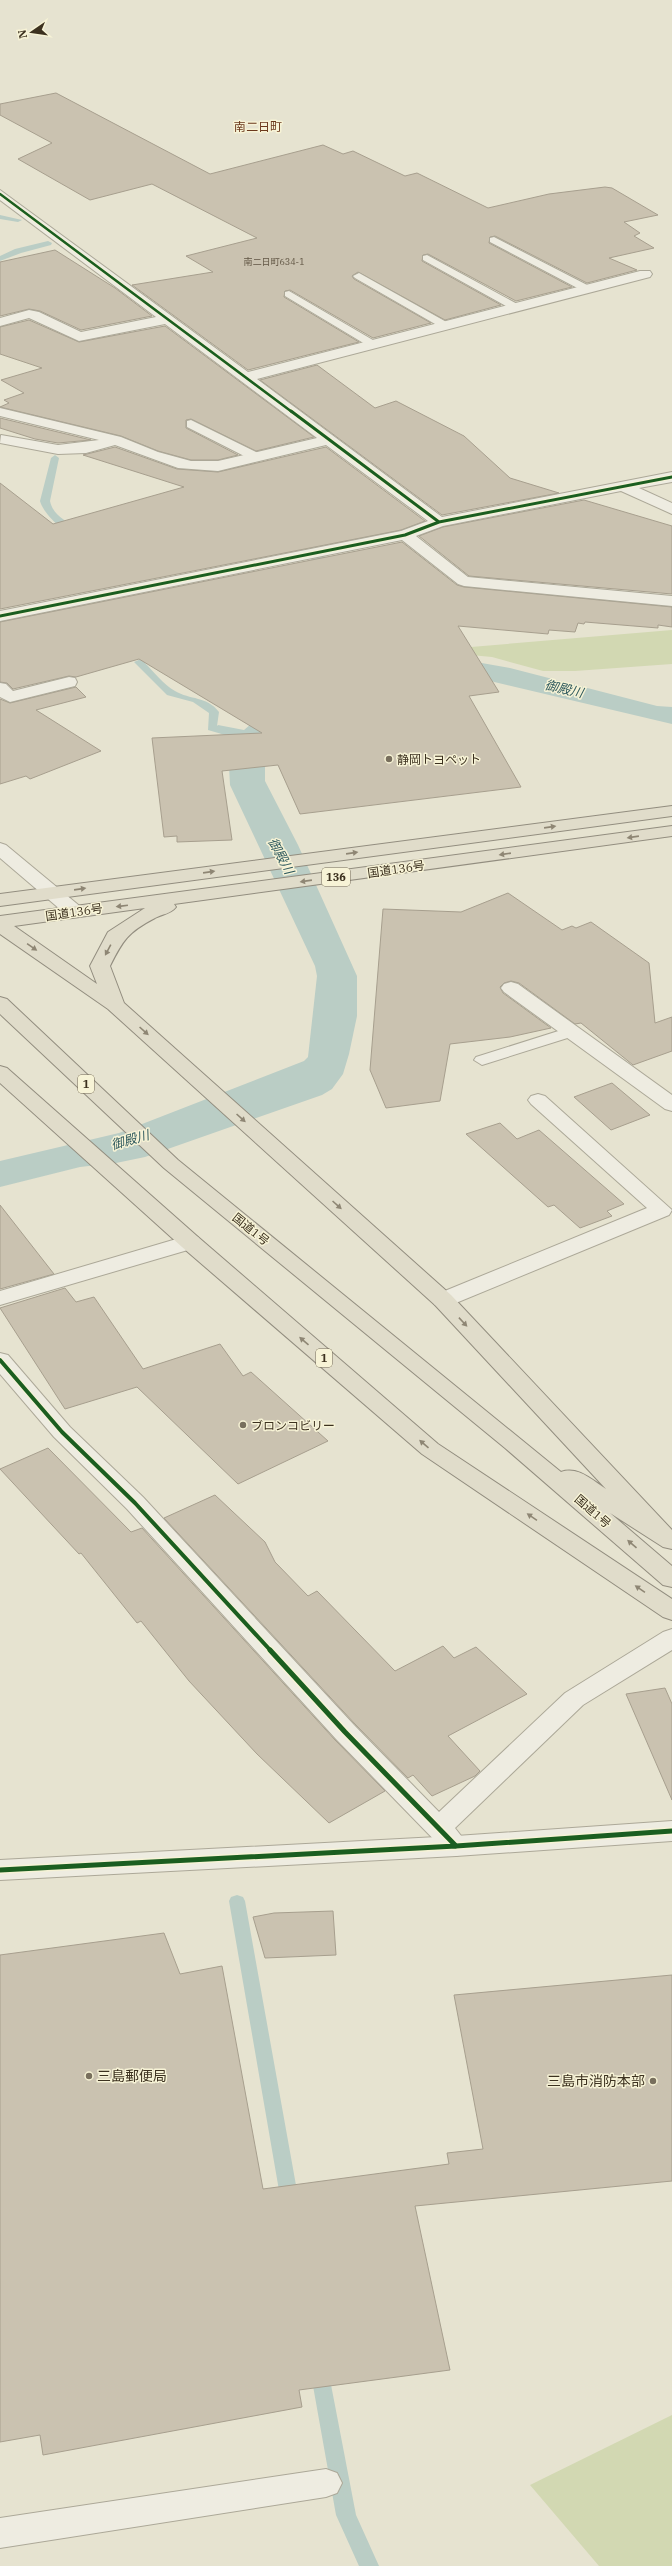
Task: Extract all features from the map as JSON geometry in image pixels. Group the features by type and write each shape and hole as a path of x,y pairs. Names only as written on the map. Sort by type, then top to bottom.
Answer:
{"highway":[{"name":"国道136号","path":"0,900 672,811"},
{"name":"国道136号","path":"0,923 672,831"},
{"name":"1","path":"115,1005 100,966 115,936 149,913 198,896"},
{"name":"1","path":"0,923 115,1005 443,1300 665,1536"},
{"name":"国道1号","path":"0,1003 171,1164 513,1443 672,1578"},
{"name":"1","path":"0,1072 190,1242 430,1449 672,1611"},
{"name":"国道1号","path":"513,1443 665,1536"}],"street":[{"path":"0,194 330,439 439,522"},
{"path":"247,377 645,274"},
{"path":"0,322 29,314 80,337 167,319"},
{"path":"0,412 116,440 169,461 190,466 218,466 330,439"},
{"path":"1,439 46,450 70,451 99,446 116,440"},
{"path":"0,616 405,535 439,522 672,477"},
{"path":"624,487 672,509"},
{"path":"405,535 464,581 672,602"},
{"path":"0,688 10,698 69,682"},
{"path":"0,849 75,912"},
{"path":"511,988 672,1106"},
{"path":"443,1300 661,1210 538,1100"},
{"path":"0,1298 190,1242"},
{"path":"0,1360 62,1432 135,1503 340,1726 447,1837"},
{"path":"447,1837 574,1699 672,1638"},
{"path":"0,1870 447,1837 672,1831"},
{"path":"0,2534 326,2483"}],"lane":[{"path":"494,240 587,289"},
{"path":"427,258 517,308"},
{"path":"359,276 446,326"},
{"path":"289,294 374,344"},
{"path":"191,424 256,457"},
{"path":"482,1060 571,1032"}],"green space":[{"path":"672,630 672,664 575,671 543,671 492,657 460,654 471,647"},
{"path":"672,2415 672,2566 599,2566 530,2485"}],"water":[{"name":"御殿川","path":"459,659 510,668 657,706 672,707 672,724 486,680 265,763 265,781 298,845 357,976 357,1016 343,1074 332,1089 322,1095 145,1157 116,1163 80,1167 0,1187 0,1161 119,1133 304,1061 308,1057 317,976 315,966 230,785 229,766 237,740 213,730 218,725 244,730 257,719"}],"building":[{"path":"56,93 210,174 323,145 343,154 353,151 405,176 417,173 488,208 549,194 605,187 612,188 658,215 624,222 640,233 634,236 654,248 609,258 637,270 587,283 495,236 490,237 489,243 572,287 516,301 428,254 423,255 422,261 501,305 445,320 358,272 352,276 354,279 431,323 373,338 290,290 285,291 284,297 359,342 248,370 132,285 213,272 186,256 257,238 152,184 90,200 18,159 52,143 0,115 0,104"},
{"path":"55,250 115,288 152,316 81,330 40,311 29,309 0,316 0,262"},
{"path":"29,320 79,342 165,326 314,437 256,451 191,419 186,420 186,428 238,455 218,460 191,460 158,451 121,436 0,407 9,403 4,400 24,393 1,380 42,368 0,354 0,327"},
{"path":"317,365 375,408 396,401 464,436 510,478 559,493 442,515 260,380"},
{"path":"0,418 91,440 58,443 35,439 0,428"},
{"path":"115,447 177,469 218,472 326,447 425,521 401,530 0,609 0,483 53,524 184,487 83,455"},
{"path":"584,500 672,526 672,594 469,576 419,536 443,527"},
{"path":"402,542 457,585 464,587 672,607 672,627 658,625 658,628 585,622 584,624 578,623 575,632 549,630 548,634 458,626 499,692 469,696 521,787 300,814 278,765 222,771 232,840 177,842 177,836 164,837 152,738 262,733 139,659 76,677 69,676 13,689 7,683 0,682 0,622"},
{"path":"76,687 86,697 36,710 101,751 30,779 26,776 0,784 0,699 10,703"},
{"path":"508,893 562,930 572,926 576,928 591,922 649,963 655,1023 672,1017 672,1051 633,1065 581,1023 575,1024 519,983 511,981 504,983 500,987 503,993 551,1028 510,1037 450,1044 440,1101 386,1108 370,1070 383,909 461,912"},
{"path":"612,1083 650,1115 611,1130 574,1097"},
{"path":"500,1123 517,1139 539,1130 624,1204 607,1211 612,1216 580,1228 554,1205 548,1207 466,1134"},
{"path":"0,1205 54,1274 0,1289"},
{"path":"65,1288 76,1302 94,1297 143,1369 220,1344 243,1376 251,1372 328,1441 238,1484 137,1387 65,1409 0,1308"},
{"path":"48,1448 131,1532 142,1528 335,1740 385,1791 329,1823 257,1754 189,1681 141,1621 137,1623 81,1553 79,1554 0,1469"},
{"path":"215,1495 265,1542 275,1562 308,1596 317,1591 395,1671 443,1646 454,1658 476,1647 527,1694 448,1736 480,1771 475,1776 432,1796 413,1775 408,1778 355,1724 164,1518"},
{"path":"665,1688 672,1704 672,1800 626,1694"},
{"path":"333,1911 336,1955 265,1958 253,1917 274,1913"},
{"path":"164,1933 180,1974 222,1966 263,2189 449,2164 447,2153 483,2149 454,1995 672,1975 672,2181 415,2206 450,2370 299,2390 302,2407 43,2455 40,2435 0,2442 0,1955"}],"waterway":[{"path":"0,217 18,220"},
{"path":"0,259 18,251 48,243"},
{"path":"55,458 45,501 46,506 56,519 75,531"},
{"path":"314,558 336,561"},
{"path":"157,655 139,662 171,693 177,696 202,702 214,712 212,728 232,734"},
{"path":"237,1901 290,2202"},
{"path":"319,2369 346,2515 369,2566"}],"cycle path":[{"path":"0,194 439,522"},
{"path":"0,616 405,535 439,522 672,477"},
{"path":"0,1360 62,1432 135,1503 345,1732 456,1846"},
{"path":"0,1870 456,1846 672,1831"}],"place":[{"name":"静岡トヨペット","path":"389,759"},
{"name":"ブロンコビリー","path":"243,1425"},
{"name":"三島郵便局","path":"89,2076"},
{"name":"三島市消防本部","path":"653,2081"}],"district":[{"name":"南二日町","path":"258,126"}]}
